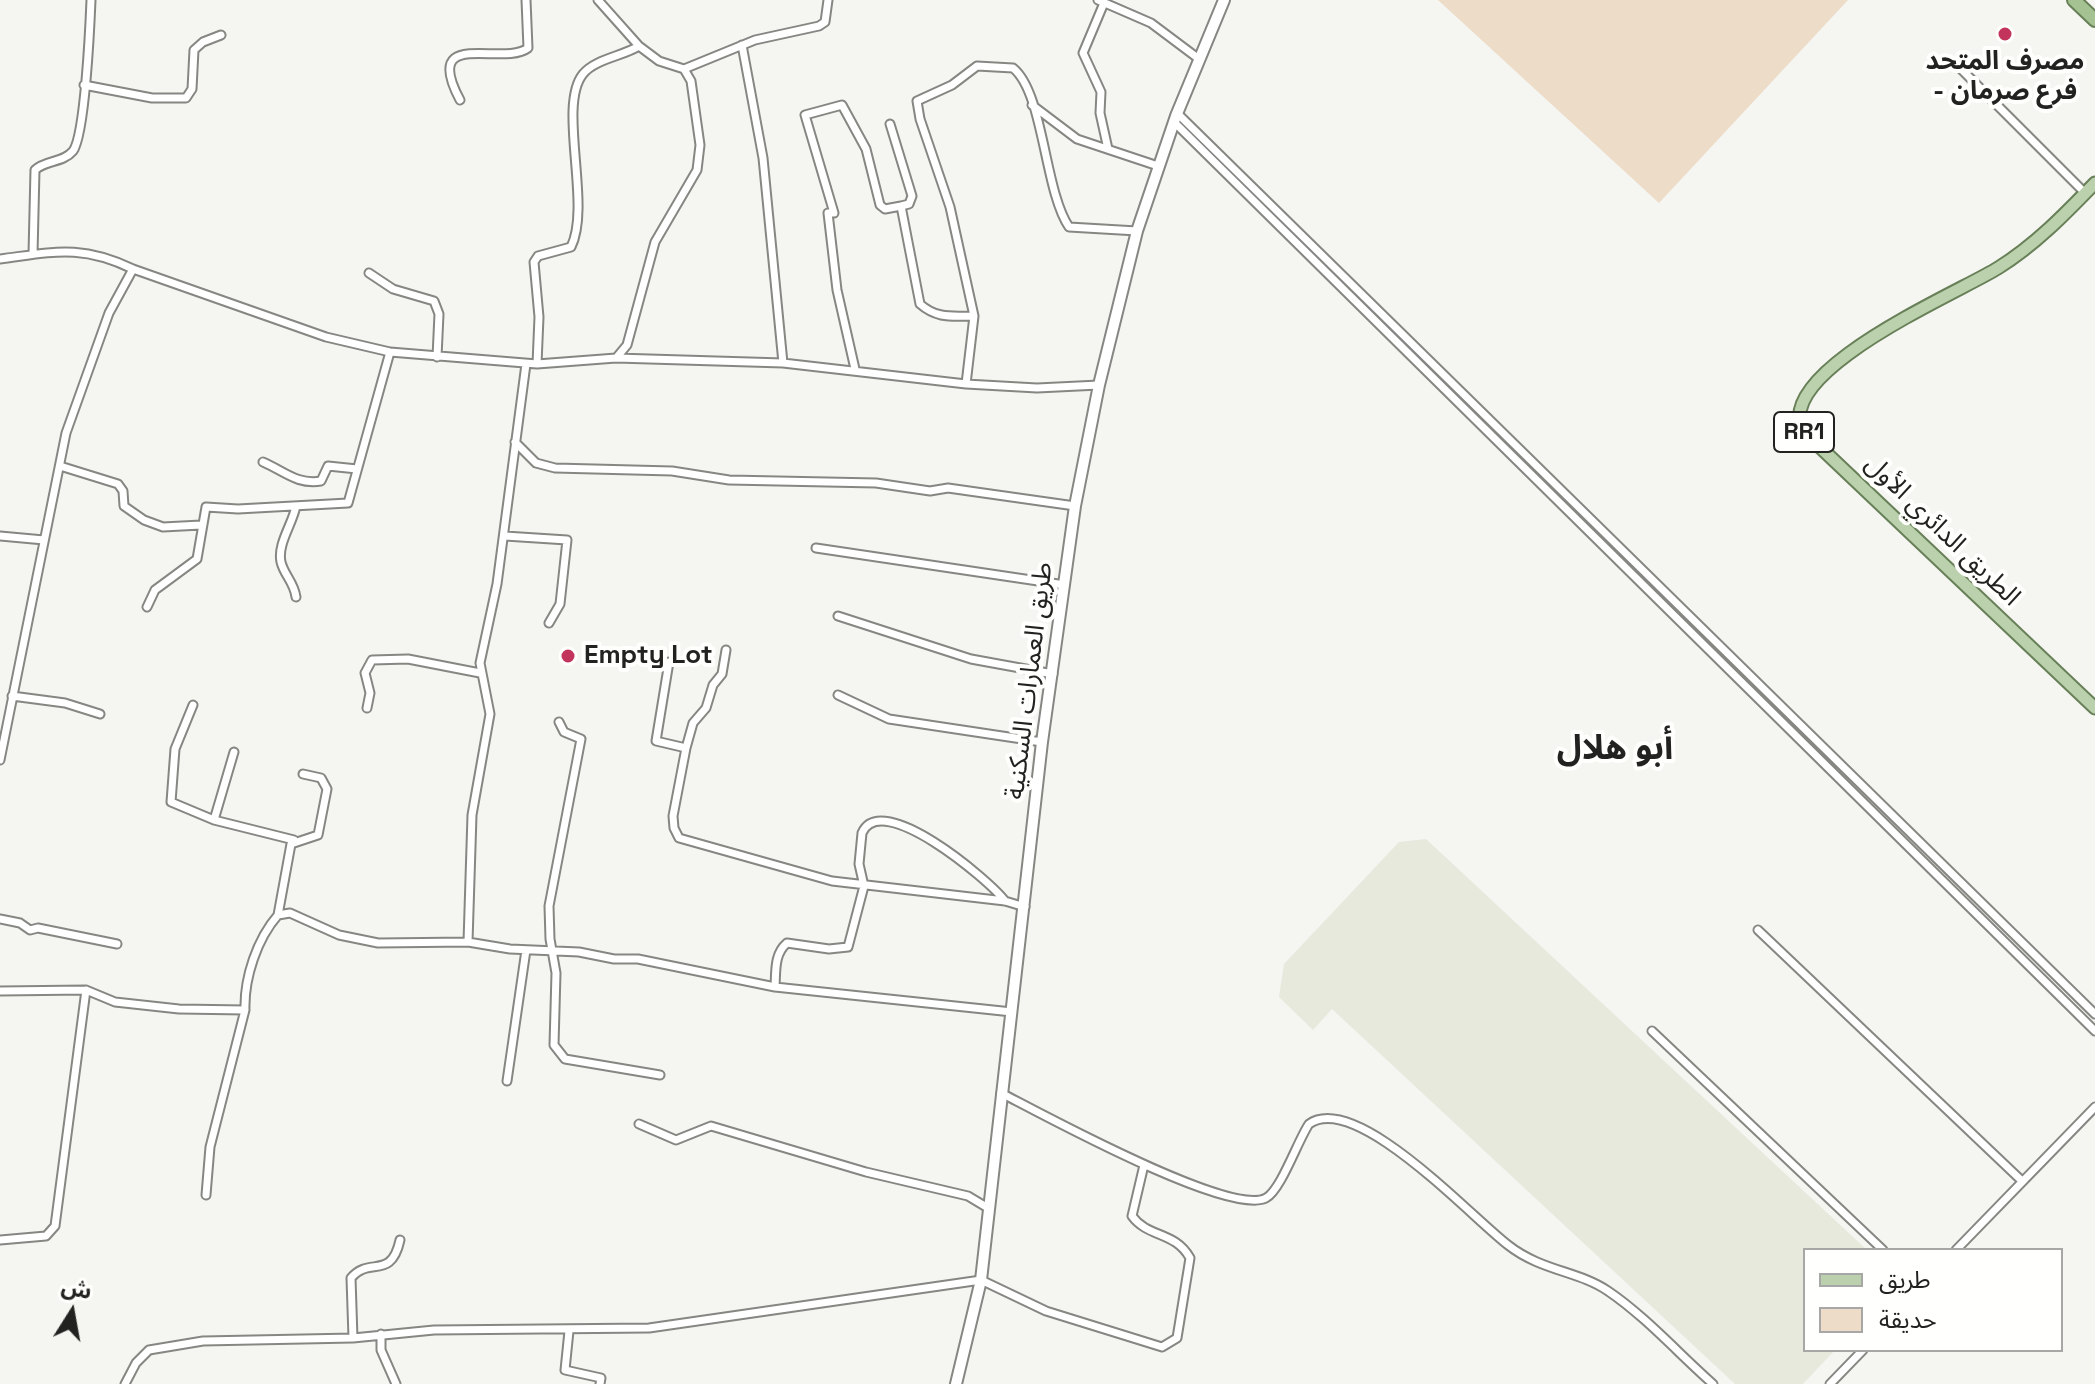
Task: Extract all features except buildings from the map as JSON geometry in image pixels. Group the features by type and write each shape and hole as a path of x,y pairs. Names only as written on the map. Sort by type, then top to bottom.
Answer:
{"highway":[{"path":"2074,0 2095,20"}],"main road":[{"name":"طريق العمارات السكنية","path":"956,1384 981,1280 1042,742 1075,506 1099,385 1137,231 1176,117 1224,0"},
{"name":"الطريق الدائري الأول","path":"2095,183 2033,243 1996,269 1890,325 1848,354 1803,400 1798,418 1803,431 2095,708"}],"street":[{"path":"33,254 35,170 66,157 76,145 91,0"},
{"path":"460,100 450,77 450,68 458,57 472,52 514,54 528,48 526,0"},
{"path":"598,0 639,46 659,61 684,69 742,45 819,26 825,22 828,0"},
{"path":"1108,149 1100,113 1101,92 1083,53 1101,1 1151,23 1199,59"},
{"path":"84,85 152,98 186,98 192,89 194,50 203,42 221,35"},
{"path":"742,45 763,158 783,363"},
{"path":"537,364 539,317 534,262 538,256 571,247 579,215 574,113 579,82 592,67 639,46"},
{"path":"1957,65 2085,193"},
{"path":"966,384 974,316 950,207 920,119 917,101 932,91 952,85 977,66 1013,68 1022,75 1043,153 1069,227 1137,231"},
{"path":"616,358 627,345 655,242 697,170 700,145 695,99 684,69"},
{"path":"855,369 835,276 828,213 834,213 805,115 842,105 866,149 880,205 885,209 909,204 912,196 890,124"},
{"path":"1032,105 1064,132 1158,166"},
{"path":"1176,117 2095,1014"},
{"path":"1176,117 2095,1031"},
{"path":"901,206 920,304 929,312 945,318 974,316"},
{"path":"0,259 57,250 90,251 326,337 390,352 526,364 616,358 783,363 966,384 1037,388 1099,385"},
{"path":"0,760 44,540 75,405 97,343 133,269"},
{"path":"369,273 393,289 434,301 439,314 437,357"},
{"path":"147,607 155,590 197,559 203,511 209,507 238,509 348,503 390,352"},
{"path":"468,942 472,815 490,714 480,673 505,536 526,364"},
{"path":"515,442 531,460 555,468 672,471 729,480 876,483 930,491 948,488 1075,506"},
{"path":"263,462 294,480 316,483 321,481 328,466 357,469"},
{"path":"60,466 118,484 124,506 154,525 201,525"},
{"path":"296,506 280,552 282,566 294,582 296,597"},
{"path":"0,536 44,540"},
{"path":"505,536 567,540 560,604 557,615 549,623"},
{"path":"816,548 1065,585"},
{"path":"838,616 971,659 1053,674"},
{"path":"726,650 722,674 713,685 706,708 693,723 686,748 673,816 679,838 832,881 1005,901 1025,907"},
{"path":"367,708 370,692 365,673 372,660 408,659 480,673"},
{"path":"669,662 656,741 686,748"},
{"path":"838,695 889,719 1042,742"},
{"path":"12,696 65,703 100,714"},
{"path":"193,705 175,749 170,799 175,805 214,820 294,840 318,835 327,789 321,778 303,774"},
{"path":"559,722 561,730 581,739 549,906 550,939 554,951 554,1045 559,1056 660,1075"},
{"path":"214,820 234,752"},
{"path":"775,987 777,960 780,949 787,943 829,949 848,947 864,886 859,864 863,829 874,821 904,824 925,836 985,880 1005,901"},
{"path":"206,1195 210,1147 245,1010 245,990 268,926 278,915 294,840"},
{"path":"278,915 290,913 339,935 378,943 468,942 638,959 775,987 1012,1012"},
{"path":"0,919 20,923 30,930 38,928 117,944"},
{"path":"1758,930 2022,1181"},
{"path":"507,1081 526,950"},
{"path":"0,991 86,990 115,1002 179,1009 245,1010"},
{"path":"0,1240 46,1236 55,1226 86,990"},
{"path":"1652,1031 1881,1248"},
{"path":"1001,1093 1144,1165 1224,1195 1258,1200 1273,1192 1309,1124 1324,1118 1344,1120 1392,1146 1518,1252 1543,1267 1607,1290 1713,1384"},
{"path":"1958,1248 2095,1107"},
{"path":"639,1124 676,1140 711,1126 866,1172 968,1196 988,1208"},
{"path":"125,1384 136,1363 149,1350 244,1338 353,1338 434,1330 649,1328 981,1280 1046,1311 1162,1347 1177,1338 1190,1258 1173,1238 1139,1225 1132,1216 1144,1165"},
{"path":"353,1338 351,1278 357,1272 388,1264 396,1258 400,1240"},
{"path":"569,1331 565,1370 601,1378 600,1384"},
{"path":"381,1334 381,1350 396,1384"},
{"path":"1830,1384 1861,1352"}],"shaded area":[{"path":"1426,839 1865,1248 1803,1248 1803,1352 1833,1352 1803,1384 1735,1384 1332,1009 1313,1030 1279,997 1284,964 1399,842"}],"green space":[{"path":"1438,0 1848,0 1659,203"}],"place":[{"name":"مصرف المتحد - فرع صرمان","path":"2005,34"},
{"name":"Empty Lot","path":"568,656"}],"district":[{"name":"أبو هلال","path":"1615,750"}]}
